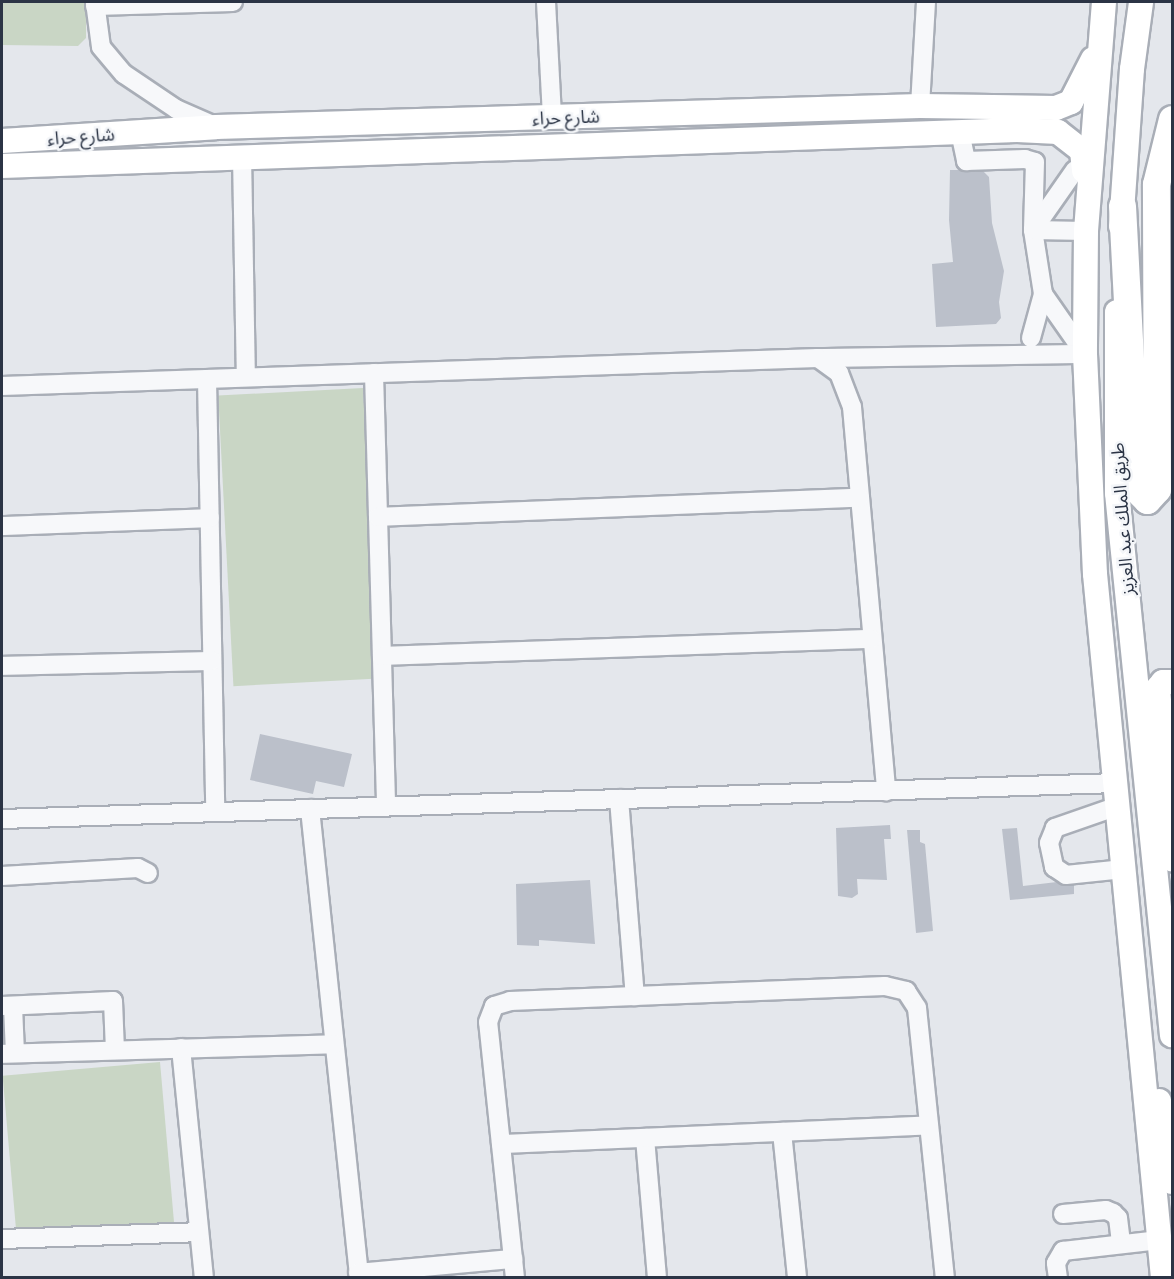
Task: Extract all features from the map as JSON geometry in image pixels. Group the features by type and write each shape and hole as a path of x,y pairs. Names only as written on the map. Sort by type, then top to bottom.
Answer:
{"highway":[{"path":"1122,206 1137,490 1147,500 1157,489 1156,184 1173,119"}],"main road":[{"path":"1104,2 1086,192 1085,354 1095,574 1163,1278"},
{"name":"طريق الملك عبد العزيز","path":"1141,2 1122,206 1115,354 1117,494 1173,1035"},
{"name":"شارع حراء","path":"2,166 377,150 960,132 1017,119 1071,102 1098,49"},
{"name":"شارع حراء","path":"2,141 216,127 920,106 1017,119 1058,132 1082,152 1086,192"},
{"path":"375,123 377,150"},
{"path":"1173,682 1163,682 1158,688 1173,859"},
{"path":"1127,904 1173,1182"}],"street":[{"path":"216,127 176,109 124,74 101,47 94,4 233,2"},
{"path":"546,2 552,117"},
{"path":"920,106 926,2"},
{"path":"960,132 966,161 1025,159 1035,162 1033,230 1043,294 1031,338"},
{"path":"243,155 246,377"},
{"path":"1033,230 1075,170"},
{"path":"1033,230 1086,231"},
{"path":"1043,294 1085,354"},
{"path":"2,386 818,358 1085,354"},
{"path":"818,358 839,373 852,407 886,791"},
{"path":"374,373 386,806"},
{"path":"207,379 215,812"},
{"path":"378,517 860,498"},
{"path":"2,526 210,518"},
{"path":"382,656 872,639"},
{"path":"2,666 212,661"},
{"path":"2,819 886,791 1118,795"},
{"path":"1118,795 1055,828 1049,843 1054,867 1066,875 1124,869"},
{"path":"620,799 635,996"},
{"path":"310,809 359,1275 513,1259"},
{"path":"2,876 138,868 148,873"},
{"path":"515,1278 488,1022 494,1006 510,1000 885,986 906,991 917,1008 945,1278"},
{"path":"115,1050 113,1001 7,1006 8,1054 334,1044"},
{"path":"181,1048 204,1278"},
{"path":"501,1144 930,1125"},
{"path":"782,1132 797,1278"},
{"path":"645,1138 657,1278"},
{"path":"1064,1214 1106,1210 1113,1213 1118,1218 1121,1244"},
{"path":"2,1239 199,1232"},
{"path":"1058,1278 1056,1263 1064,1251 1159,1240"}],"green space":[{"path":"2,2 86,2 86,38 78,46 2,45"},
{"path":"363,388 378,679 233,686 218,396"},
{"path":"160,1062 174,1224 17,1238 3,1076"}],"building":[{"path":"950,170 982,170 989,177 992,223 1004,271 999,302 1001,318 996,324 936,327 932,264 953,262 949,220"},
{"path":"260,734 352,754 344,787 316,781 313,794 250,780"},
{"path":"890,825 891,839 884,839 887,880 857,879 858,894 852,898 838,896 836,828"},
{"path":"1017,828 1023,886 1074,880 1074,894 1010,900 1002,829"},
{"path":"907,830 920,830 920,842 925,844 933,931 916,933"},
{"path":"590,880 595,944 539,940 539,946 517,945 516,884"}]}
